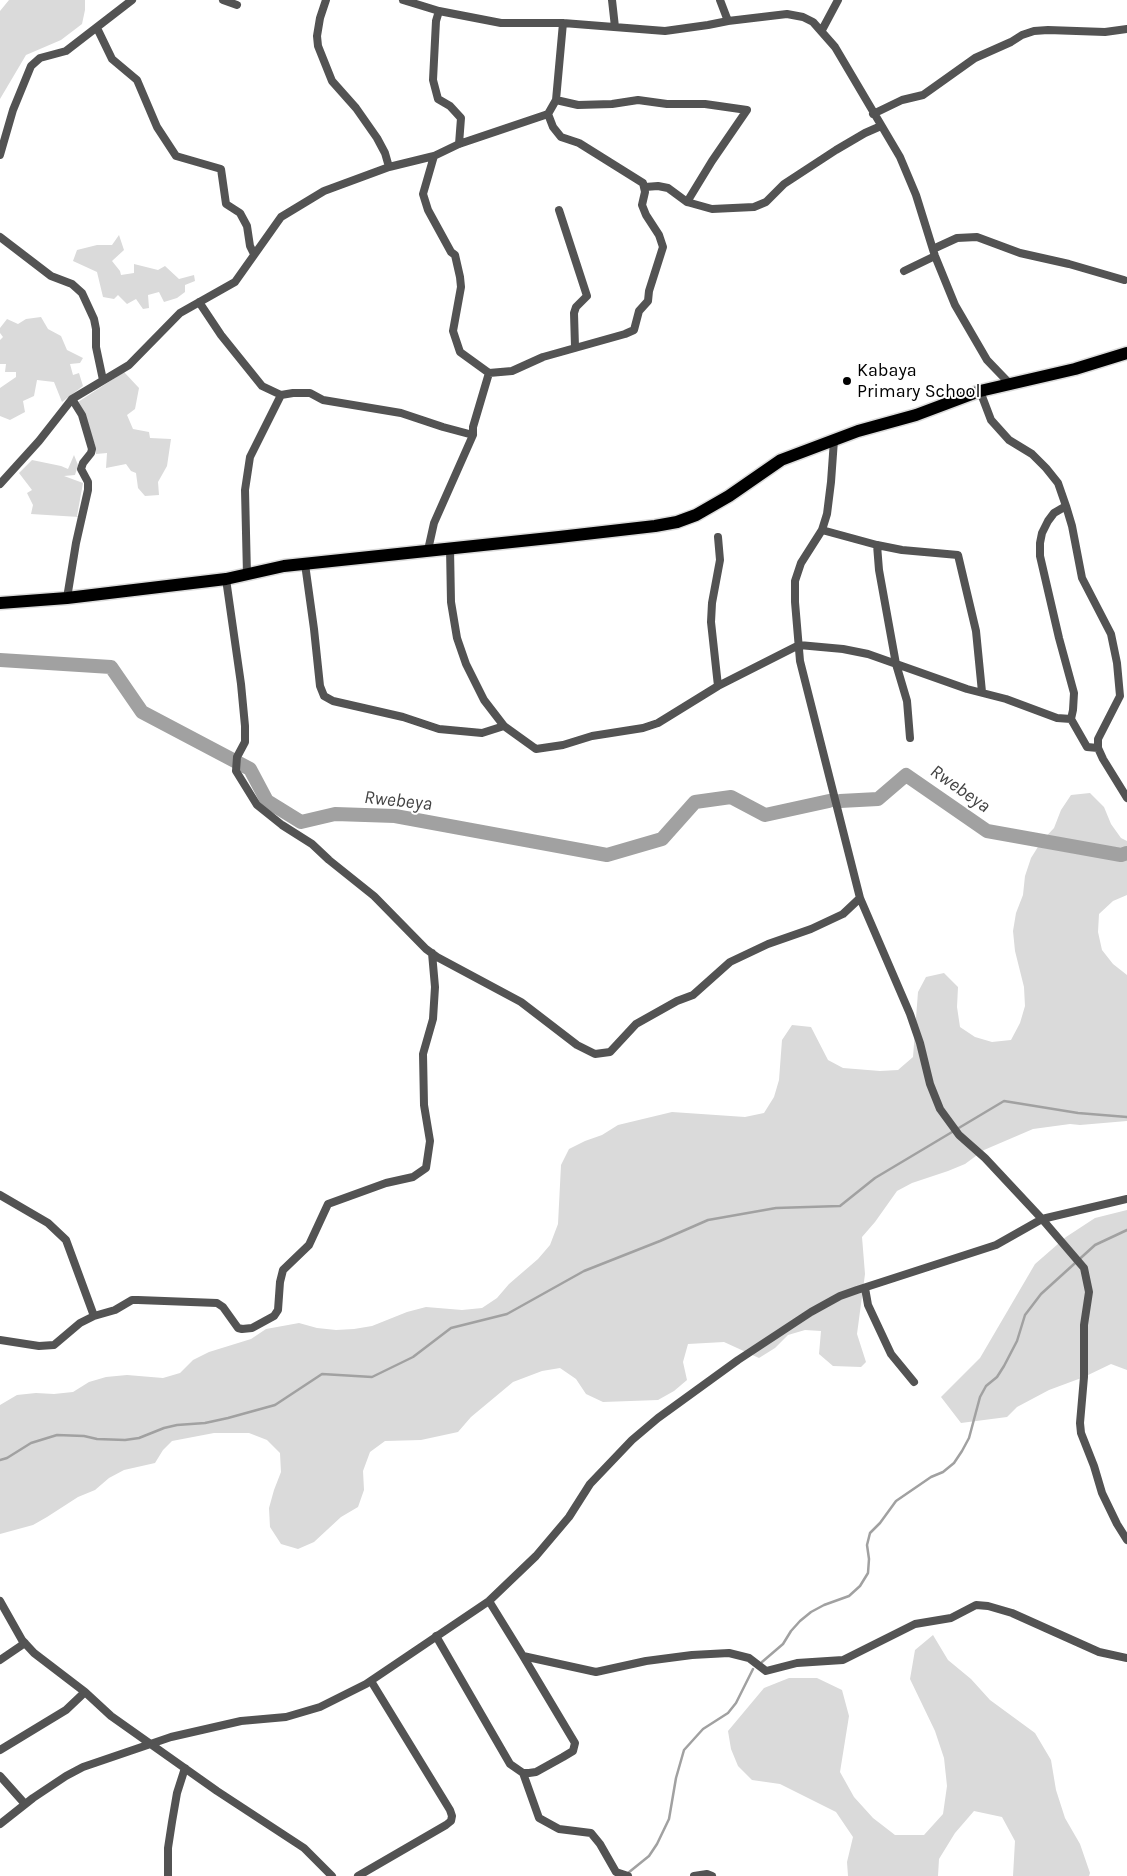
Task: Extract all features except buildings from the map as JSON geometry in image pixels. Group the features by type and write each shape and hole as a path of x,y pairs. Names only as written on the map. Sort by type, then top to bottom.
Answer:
{"main road":[{"path":"0,603 67,598 226,579 284,566 625,530 677,522 696,515 729,496 781,460 834,440 858,431 916,415 980,391 1075,369 1127,353"}],"street":[{"path":"0,155 13,110 32,66 40,58 66,51 132,0"},
{"path":"223,0 237,5"},
{"path":"326,0 318,27 318,46 332,81 356,108 377,138 385,153 389,167"},
{"path":"403,0 439,11 500,23 563,23 665,31 787,14 803,17 813,22 835,47 900,157 916,195 934,252 954,305 987,360 1011,385"},
{"path":"612,0 615,27"},
{"path":"720,0 728,21"},
{"path":"822,30 838,0"},
{"path":"439,11 436,20 433,80 438,99 450,106 461,118 459,144"},
{"path":"0,484 39,441 72,399 129,365 180,313 234,282 281,217 324,191 389,167 434,156 459,144 548,114 556,100 563,23"},
{"path":"97,28 112,59 136,80 157,127 176,156 221,169 226,204 240,213 247,226 250,246 254,254"},
{"path":"873,114 902,100 923,95 975,58 1022,35 1041,31 1105,32 1127,29"},
{"path":"556,100 578,105 612,104 638,100 674,104 705,104 747,110 687,202"},
{"path":"434,156 423,194 428,210 451,252 455,255 461,287 454,331 460,352 489,373 512,371 575,347 625,334 634,330 639,311 648,301 649,291 663,247 659,235 642,205 645,187 643,183 579,143 561,138 553,127 548,114"},
{"path":"645,187 658,186 668,188 687,202 712,209 754,206 766,202 784,184 836,150 881,126"},
{"path":"559,210 587,296 576,307 574,313 575,347"},
{"path":"0,237 51,276 72,284 82,293 94,318 96,347 102,380"},
{"path":"904,270 957,238 977,237 1020,253 1069,264 1124,280"},
{"path":"199,302 221,335 262,386 281,395 310,393 323,400 401,413 473,435"},
{"path":"428,550 434,523 473,435 473,427 489,373"},
{"path":"980,391 991,420 1009,440 1032,454 1058,483 1072,526 1082,578 1111,634 1117,663 1120,696 1098,739 1098,748 1102,758 1127,798"},
{"path":"247,575 245,490 250,458 281,395"},
{"path":"67,598 76,543 88,490 88,482 82,469 83,463 92,449 82,415 72,399"},
{"path":"834,440 832,482 827,514 822,530 804,558 795,581 795,602 800,661 860,898 910,1014 920,1043 930,1084 940,1109 959,1135 985,1158 1042,1219 1084,1268 1089,1292 1084,1325 1084,1377 1080,1424 1102,1493 1127,1540"},
{"path":"1066,506 1054,513 1048,521 1042,532 1040,550 1059,638 1073,688 1071,718 1087,747 1098,748"},
{"path":"822,530 902,550 958,555 976,631 982,692"},
{"path":"718,537 720,560 712,603 712,622 718,686"},
{"path":"877,545 879,570 896,664 907,701 910,738"},
{"path":"450,548 451,602 457,638 466,664 484,700 504,726 536,749 563,745 592,736 643,728 658,723 718,686 799,645 852,650 868,654 967,689 1006,698 1057,718 1071,718"},
{"path":"305,564 320,686 324,696 333,701 403,717 439,729 482,733 504,726"},
{"path":"226,579 245,726 245,742 237,757 236,771 257,805 282,825 312,844 374,896 432,953 521,1002 577,1046 595,1054 610,1052 636,1024 693,995 730,962 768,944 811,929 844,914 860,898"},
{"path":"0,1340 39,1346 54,1345 80,1323 94,1316 115,1310 132,1300 217,1303 223,1307 238,1328 242,1330 252,1328 276,1313 283,1270 309,1245 328,1204 386,1183 413,1177 426,1168 430,1141 424,1105 423,1054 433,1019 435,987 432,953"},
{"path":"0,1195 48,1223 66,1240 94,1316"},
{"path":"0,1824 25,1804 66,1776 83,1767 171,1737 241,1721 286,1717 326,1705 371,1681 489,1601 536,1556 569,1517 590,1484 632,1440 658,1418 738,1360 811,1312 840,1296 986,1249 1042,1219 1127,1200"},
{"path":"865,1288 868,1305 891,1354 914,1382"},
{"path":"0,1601 25,1643 34,1653 85,1692 111,1716 217,1791 304,1848 332,1876"},
{"path":"489,1601 572,1737 575,1747 573,1751 536,1772 523,1773"},
{"path":"523,1656 596,1672 646,1661 692,1655 729,1653 749,1658 755,1665 766,1671 797,1663 843,1660 915,1624 951,1618 976,1605 1012,1613 1099,1652 1127,1658"},
{"path":"436,1636 510,1764 523,1773 539,1818 559,1829 590,1833 600,1844 616,1872 628,1876"},
{"path":"0,1660 25,1643"},
{"path":"358,1876 446,1825 451,1821 452,1816 371,1681"},
{"path":"0,1750 66,1710 85,1692"},
{"path":"168,1876 168,1848 172,1822 177,1793 185,1768"},
{"path":"0,1776 25,1804"},
{"path":"694,1876 707,1874 712,1876"}],"shaded area":[{"path":"9,0 85,0 85,10 82,24 61,40 26,55 0,99 0,11"},
{"path":"119,235 124,250 112,261 121,275 134,273 134,264 158,270 165,266 179,279 194,275 195,281 185,285 185,292 177,298 164,302 159,292 148,295 149,308 143,309 136,299 127,304 118,295 114,299 103,297 97,272 73,261 77,250 97,245 112,245"},
{"path":"41,317 48,329 61,336 67,350 83,358 80,363 70,364 73,375 79,373 83,386 62,402 54,382 37,380 34,396 23,401 25,412 10,420 0,416 0,388 16,377 16,372 5,372 6,364 0,364 0,340 3,337 0,333 0,328 7,319 18,324 26,319"},
{"path":"124,372 139,388 135,409 127,415 133,429 149,432 150,438 171,439 167,466 158,482 159,495 145,496 138,488 136,473 131,471 126,464 106,468 107,453 96,454 95,445 78,402"},
{"path":"74,455 78,465 75,475 64,476 83,483 77,516 79,517 31,514 33,505 27,493 32,490 19,473 32,460 68,469"},
{"path":"1090,793 1104,807 1111,824 1121,838 1127,841 1127,895 1113,901 1099,914 1098,932 1102,950 1113,964 1127,975 1127,1121 1080,1125 1070,1124 1033,1129 984,1150 965,1164 912,1183 897,1191 862,1237 865,1274 857,1334 866,1362 861,1367 833,1366 819,1354 821,1331 805,1330 788,1335 775,1348 759,1358 724,1342 688,1344 683,1362 687,1380 674,1391 658,1400 603,1402 586,1394 576,1379 560,1368 542,1371 513,1382 471,1417 458,1432 421,1440 385,1441 370,1452 363,1471 364,1490 358,1507 341,1517 314,1542 298,1549 281,1544 270,1527 269,1508 281,1472 280,1453 267,1440 249,1433 214,1433 172,1441 163,1450 155,1463 124,1470 109,1478 95,1490 78,1497 33,1525 0,1534 0,1405 17,1395 73,1392 89,1382 106,1377 127,1375 163,1378 180,1373 193,1360 209,1352 251,1339 266,1329 299,1323 317,1328 354,1329 372,1326 407,1312 426,1307 462,1310 482,1308 497,1298 550,1245 558,1224 561,1165 569,1149 602,1135 618,1125 672,1112 745,1117 764,1113 774,1097 779,1080 782,1040 792,1025 811,1027 828,1060 843,1068 880,1071 898,1070 913,1057 918,992 926,977 944,973 958,987 957,1007 960,1027 975,1037 992,1042 1011,1040 1020,1023 1025,1006 1024,987 1015,951 1013,931 1016,913 1023,895 1025,876 1031,858 1041,842 1054,828 1061,810 1071,795"},
{"path":"1127,1210 1127,1370 1111,1364 1084,1377 1049,1390 1017,1407 1007,1417 961,1423 941,1397 980,1358 1035,1264 1066,1237 1095,1218"},
{"path":"933,1635 948,1660 971,1679 990,1700 1035,1733 1051,1760 1056,1790 1065,1818 1080,1844 1090,1873 1089,1876 1013,1876 1015,1841 1002,1817 974,1811 955,1833 939,1859 938,1876 848,1876 847,1862 853,1837 836,1812 780,1784 752,1780 738,1766 731,1749 728,1731 764,1688 789,1678 817,1678 842,1690 849,1716 840,1772 854,1797 873,1818 895,1835 924,1835 943,1814 947,1786 944,1758 935,1731 910,1679 915,1650"}],"waterway":[{"name":"Rwebeya","path":"0,660 111,667 142,712 250,769 267,801 301,822 335,814 395,816 607,855 662,839 695,802 731,797 765,815 829,801"},
{"name":"Rwebeya","path":"840,801 878,799 906,775 987,831 1121,855 1127,853"},
{"path":"0,1460 7,1458 31,1443 57,1435 125,1440 139,1438 177,1425 205,1423 228,1418 275,1405 322,1374 372,1377 413,1357 451,1328 507,1314 584,1271 708,1220 776,1208 840,1206 875,1178 1004,1101 1078,1113 1127,1117"},
{"path":"762,1662 783,1644 791,1631 811,1612 849,1596 860,1586 868,1573 867,1545 870,1533 896,1501 954,1463 969,1438 980,1397 986,1386 997,1377 1004,1366 1017,1341 1025,1315 1041,1294 1095,1245 1127,1230"},
{"path":"628,1873 649,1856 669,1819 676,1778 684,1750 703,1729 728,1713 736,1703 753,1669"}],"place":[{"name":"Kabaya Primary School","path":"847,381"}]}
